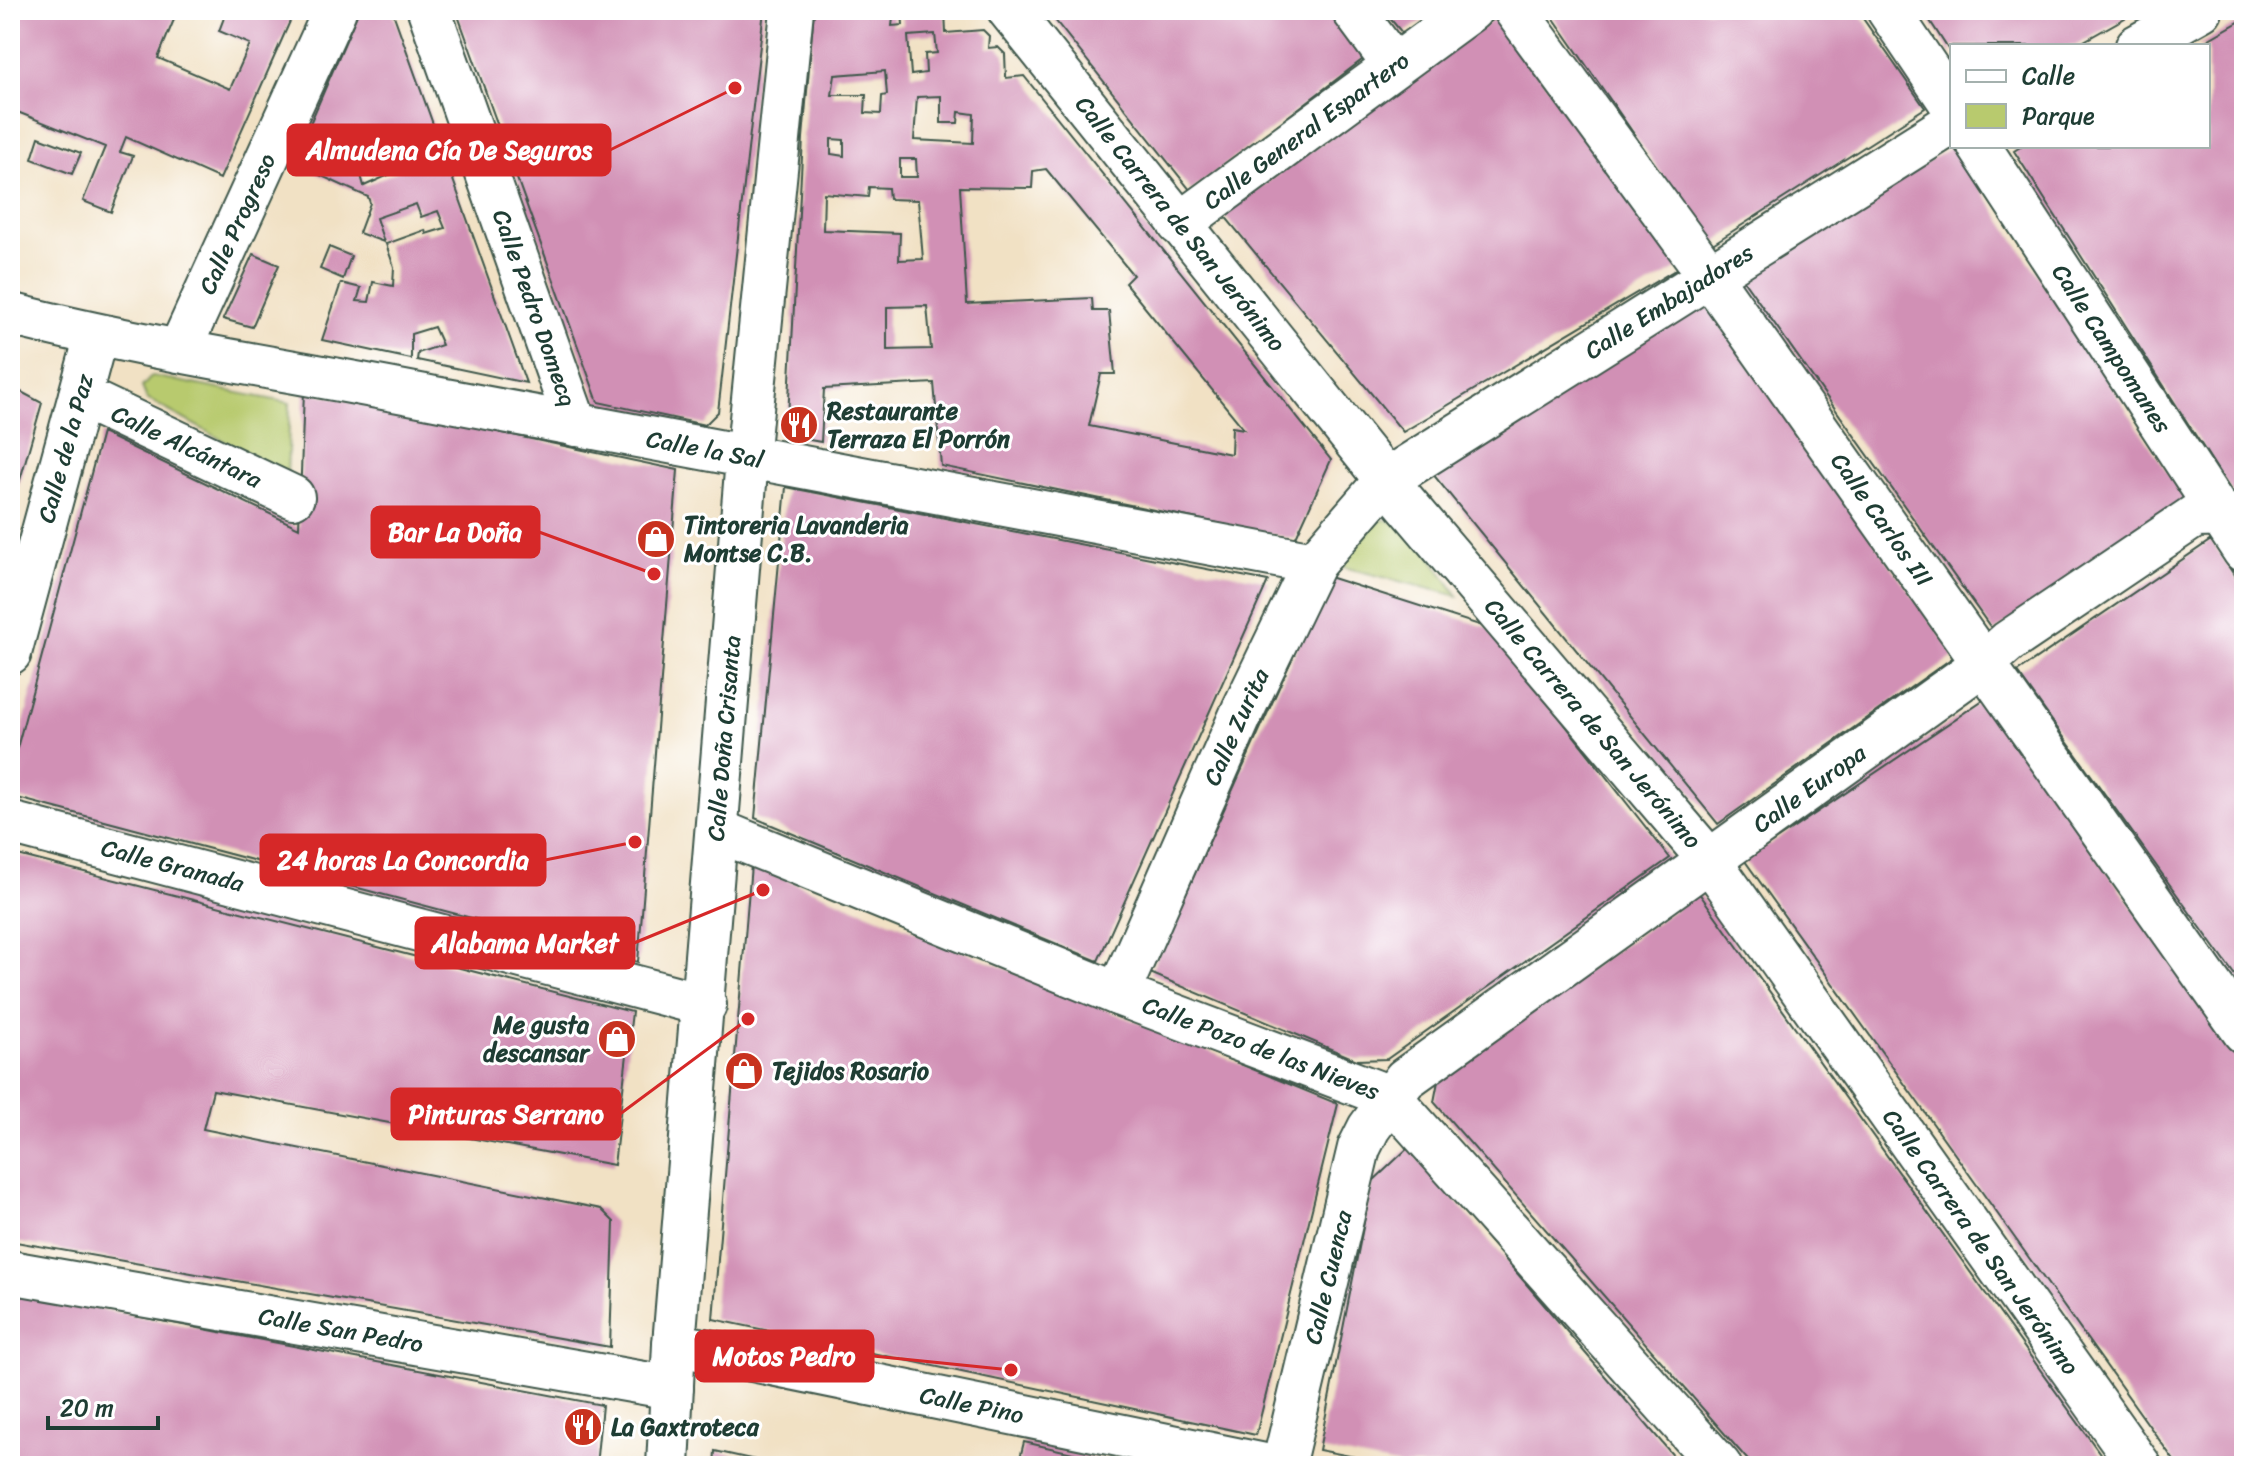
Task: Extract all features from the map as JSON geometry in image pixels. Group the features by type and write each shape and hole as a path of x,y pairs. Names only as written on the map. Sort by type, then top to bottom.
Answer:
{"street":[{"name":"Calle Progreso","path":"179,351 335,10"},
{"name":"Calle Pedro Domecq","path":"429,10 576,425"},
{"name":"Calle Doña Crisanta","path":"668,1466 674,1344 705,1005 747,459 792,10"},
{"name":"Calle Carrera de San Jerónimo","path":"1009,10 1386,480 1710,861 2140,1466"},
{"path":"1353,10 1393,64"},
{"name":"Calle General Espartero","path":"1179,224 1393,64 1471,10"},
{"name":"Calle Carlos III","path":"1515,10 1709,275 2244,1032"},
{"path":"1888,10 1950,102"},
{"path":"2141,44 2201,10"},
{"name":"Calle Embajadores","path":"1386,480 1950,124"},
{"name":"Calle Campomanes","path":"1980,148 2232,515 2244,551"},
{"path":"10,314 96,336"},
{"name":"Calle la Sal","path":"96,336 1314,563"},
{"name":"Calle de la Paz","path":"10,653 96,336"},
{"name":"Calle Alcántara","path":"80,396 293,497"},
{"name":"Calle Zurita","path":"1118,994 1243,710 1314,563 1386,480"},
{"name":"Calle Europa","path":"1390,1097 1413,1071 1710,861 1983,664 2008,642 2195,516 2232,515"},
{"name":"Calle Granada","path":"10,823 705,1005"},
{"name":"Calle Pozo de las Nieves","path":"719,831 1118,994 1390,1097 1720,1466"},
{"name":"Calle Cuenca","path":"1283,1466 1359,1148 1390,1097"},
{"name":"Calle San Pedro","path":"10,1272 672,1388"},
{"name":"Calle Pino","path":"674,1344 1270,1466"}],"green space":[{"path":"152,376 290,403 287,475 147,399 142,387"},
{"path":"1379,519 1408,524 1458,596 1339,566"}],"building":[{"path":"10,10 178,10 158,58 230,89 250,44 219,31 227,10 295,10 220,179 126,137 120,152 133,156 111,212 83,201 105,147 10,109"},
{"path":"359,10 392,10 526,383 417,360 418,353 442,345 434,327 411,334 411,359 322,340 341,283 361,288 357,301 369,302 373,282 393,286 394,267 386,244 425,230 426,234 445,228 438,211 421,217 416,204 376,218 384,242 359,233 370,203 368,197 293,163","holes":["393,152 400,170 364,186 359,168"]},
{"path":"456,10 764,10 718,412 705,425 598,402"},
{"path":"814,10 894,10 892,26 903,25 902,10 945,10 946,33 983,30 989,36 988,48 998,47 1005,54 1006,78 1024,76 1331,460 1295,539 941,466 934,383 824,389 821,442 787,436 803,138","holes":["935,34 937,53 925,54 926,73 911,75 908,36","885,71 887,95 882,96 881,114 865,113 866,95 832,95 835,75","941,96 941,123 958,123 959,112 974,114 973,143 914,140 917,97","831,139 844,140 844,156 831,154","900,159 916,159 917,177 900,177","1046,169 1133,275 1125,283 1244,429 1232,427 1231,454 1089,426 1101,374 1115,374 1109,311 1093,311 1092,298 967,304 960,187 1032,188 1033,171","869,187 888,188 889,199 918,200 923,259 899,260 900,233 823,230 824,193 868,197","927,306 931,349 887,350 887,307"]},
{"path":"1047,10 1331,10 1367,56 1191,191"},
{"path":"1383,10 1437,10 1403,34"},
{"path":"1548,10 1857,10 1925,108 1711,245"},
{"path":"1923,10 2139,10 2079,44 1950,44 1950,52"},
{"path":"1497,17 1680,267 1403,432 1223,214"},
{"path":"2244,19 2244,486 2233,494 2014,151 2019,148 2210,148 2210,44 2200,44"},
{"path":"39,137 81,153 72,174 32,159"},
{"path":"1954,148 2185,499 1994,632 1742,278"},
{"path":"329,247 351,256 343,279 320,269"},
{"path":"253,254 279,265 252,327 223,319"},
{"path":"1704,301 1955,656 1718,824 1432,473"},
{"path":"10,386 42,403 10,515"},
{"path":"304,391 678,470 638,962 10,796 10,774 102,433 299,528"},
{"path":"786,487 1268,581 1098,961 755,818"},
{"path":"2211,540 2244,590 2244,988 2017,672"},
{"path":"1329,577 1489,628 1670,858 1387,1059 1357,1060 1150,973"},
{"path":"1986,698 2244,1066 2244,1466 2178,1466 1745,861"},
{"path":"10,853 632,1012 614,1165 213,1090 203,1129 601,1209 614,1222 610,1347 10,1241"},
{"path":"751,865 1338,1104 1256,1435 713,1319"},
{"path":"1699,893 2109,1466 1753,1466 1434,1102 1440,1071"},
{"path":"1409,1147 1682,1466 1401,1466 1319,1450 1372,1182"},
{"path":"10,1292 602,1405 596,1466 10,1466"},
{"path":"1024,1442 1126,1465 1126,1466 1018,1466"},
{"path":"715,1451 760,1461 760,1466 714,1466"}],"place":[{"name":"Almudena Cía De Seguros","path":"735,88"},
{"name":"Restaurante Terraza El Porrón","path":"799,425"},
{"name":"Tintoreria Lavanderia Montse C.B.","path":"656,539"},
{"name":"Bar La Doña","path":"654,574"},
{"name":"24 horas La Concordia","path":"635,842"},
{"name":"Alabama Market","path":"763,890"},
{"name":"Pinturas Serrano","path":"748,1019"},
{"name":"Me gusta descansar","path":"617,1039"},
{"name":"Tejidos Rosario","path":"744,1071"},
{"name":"Motos Pedro","path":"1011,1370"},
{"name":"La Gaxtroteca","path":"583,1427"}]}
